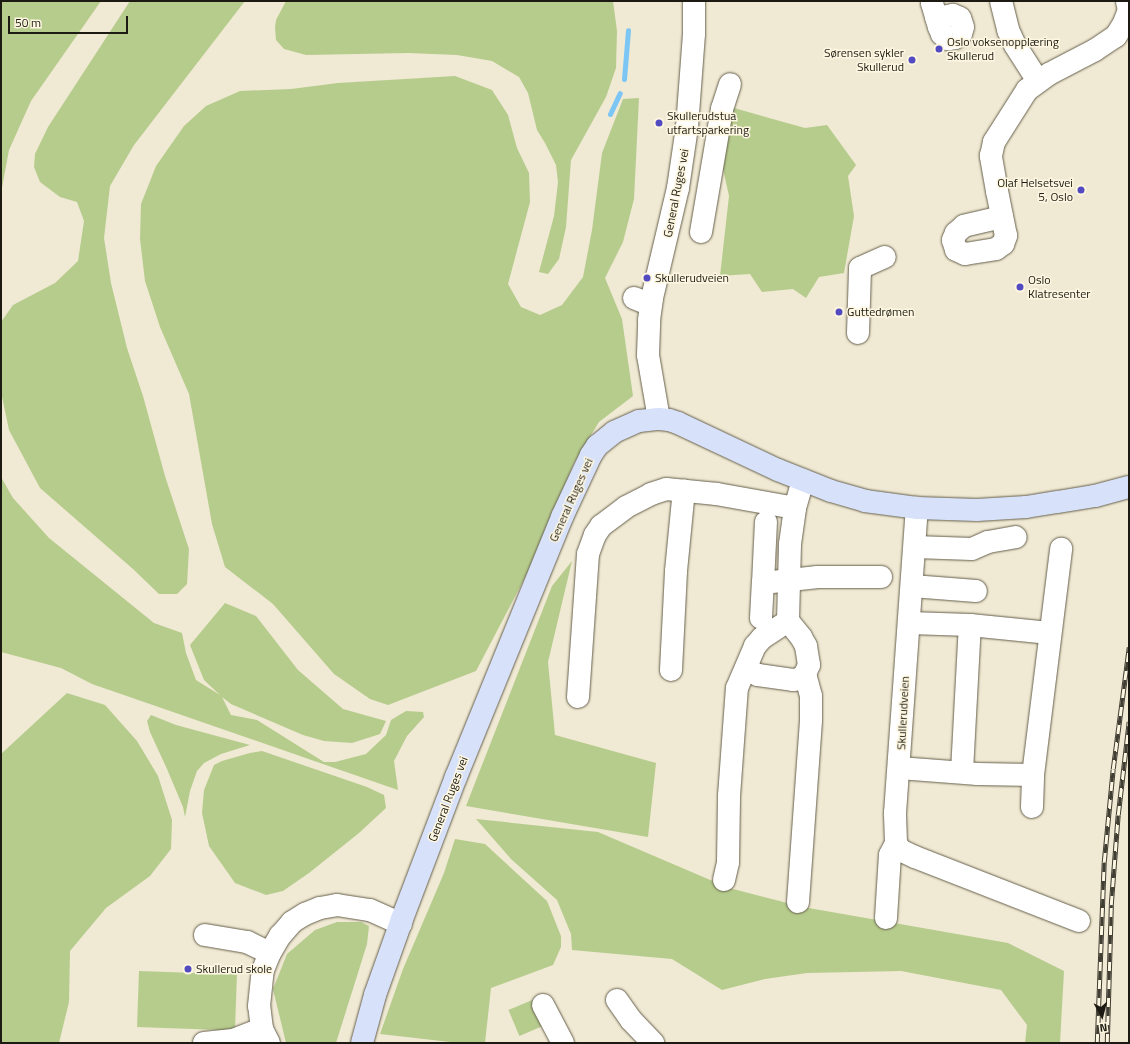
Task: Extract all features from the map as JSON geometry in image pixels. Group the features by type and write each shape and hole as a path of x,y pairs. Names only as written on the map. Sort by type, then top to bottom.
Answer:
{"main road":[{"path":"659,419 678,423 778,470 803,480 831,491 865,501 917,508 978,510 1026,507 1096,496 1129,487"},
{"name":"General Ruges vei","path":"362,1043 375,995 400,924 456,777 562,517 590,455 605,439 627,425 639,421 659,419"}],"street":[{"name":"General Ruges vei","path":"659,419 648,355 642,302 669,229 687,126 694,34 694,1"},
{"path":"1001,1 1012,40 1038,81"},
{"path":"1002,217 991,156 992,147 1027,90 1049,74 1094,50 1116,36 1124,23 1129,10 1127,1"},
{"path":"701,232 722,109 730,84"},
{"path":"858,333 860,268 885,257"},
{"path":"747,666 750,671 758,675 780,680 792,680 800,679 805,674 808,665 806,646 801,637 788,621 790,544 795,508 803,480"},
{"path":"578,697 588,554 595,535 601,526 626,507 651,494 666,489 684,490 795,508"},
{"path":"671,670 676,571 684,490"},
{"name":"Skullerudveien","path":"886,918 890,855 896,843 895,813 917,508"},
{"path":"761,618 766,522"},
{"path":"915,547 972,549 988,542 1016,537"},
{"path":"1032,807 1033,775 1061,549"},
{"path":"763,583 829,576 881,577"},
{"path":"912,586 976,591"},
{"path":"724,880 728,862 730,796 735,712 738,688 741,676 747,666 747,662 755,646 762,638 788,621"},
{"path":"909,623 970,625 1050,633"},
{"path":"962,771 970,625"},
{"path":"798,902 811,720 811,696 805,674"},
{"path":"899,768 962,771 978,774 1033,775"},
{"path":"896,843 900,850 915,857 1079,921"},
{"path":"204,1043 265,1036 259,1006 259,988 263,970 270,953 280,936 292,922 305,914 320,908 337,905 352,906 370,910 400,924"},
{"path":"205,935 247,942 270,953"},
{"path":"617,1000 631,1020 653,1043"},
{"path":"544,1006 563,1043"}],"green space":[{"path":"1,1 101,1 31,101 9,150 1,193"},
{"path":"130,1 245,1 134,145 110,186 104,238 111,283 127,348 143,396 165,476 189,549 187,584 177,594 159,594 133,569 40,488 9,430 1,392 1,322 13,305 55,283 78,261 84,221 77,202 60,197 40,182 34,167 35,154 48,127"},
{"path":"286,1 613,1 617,31 616,68 606,97 571,160 566,227 559,259 548,274 539,272 554,216 558,182 556,165 537,130 528,93 519,77 492,61 457,55 408,53 306,55 284,49 276,40 275,28 276,20"},
{"path":"455,76 492,90 508,115 517,148 529,173 530,202 508,284 521,307 540,315 562,305 583,277 592,230 602,153 623,99 639,98 634,199 623,242 605,278 622,319 633,396 599,422 574,463 530,568 476,671 388,705 370,699 334,674 273,604 225,567 212,524 189,394 160,327 145,281 140,239 141,204 156,166 184,126 206,106 240,91 291,89 338,83"},
{"path":"734,108 805,128 827,125 856,165 848,176 854,216 844,273 819,277 806,298 793,289 762,292 750,274 720,276 729,196 723,169 726,122"},
{"path":"1,477 13,498 49,538 154,623 182,633 186,653 196,680 220,695 204,680 190,645 225,603 256,616 298,670 343,709 386,721 380,734 352,743 324,741 303,735 231,704 222,697 231,715 257,720 324,762 335,762 366,754 386,735 391,720 406,711 423,712 424,717 407,736 394,761 398,790 92,684 61,668 1,652"},
{"path":"572,561 548,662 555,735 656,763 648,837 466,806 552,586"},
{"path":"67,693 105,705 137,741 158,776 172,820 171,849 150,876 106,908 70,951 69,1002 59,1043 1,1043 1,754"},
{"path":"151,715 176,725 250,745 221,754 204,763 197,771 190,791 185,817 183,807 150,732 147,721"},
{"path":"262,751 367,787 384,795 386,808 359,833 309,873 283,891 266,895 235,883 209,846 202,813 204,790 214,765 222,761"},
{"path":"476,819 598,832 729,888 803,907 1008,943 1064,971 1060,1043 1025,1043 1027,1025 1001,990 901,971 807,973 765,979 722,990 672,959 572,950 571,934 557,900 511,859"},
{"path":"455,839 485,844 547,901 561,936 561,947 553,965 491,988 485,1043 459,1043 380,1034 403,969 444,873"},
{"path":"337,922 361,922 369,926 367,944 336,1043 286,1043 273,989 287,954 315,930"},
{"path":"139,971 237,974 235,1030 137,1027"},
{"path":"537,998 548,1024 519,1036 508,1010"}],"waterway":[{"path":"624,79 628,30"},
{"path":"610,114 620,93"}],"railway":[{"path":"1097,1043 1104,862 1113,769 1129,647"},
{"path":"1107,1043 1111,905 1118,815 1129,722"}],"place":[{"name":"Oslo voksenopplæring Skullerud","path":"939,49"},
{"name":"Sørensen sykler Skullerud","path":"912,60"},
{"name":"Skullerudstua utfartsparkering","path":"659,123"},
{"name":"Olaf Helsetsvei 5, Oslo","path":"1081,190"},
{"name":"Skullerudveien","path":"647,278"},
{"name":"Oslo Klatresenter","path":"1020,287"},
{"name":"Guttedrømen","path":"839,312"},
{"name":"Skullerud skole","path":"188,969"}]}
